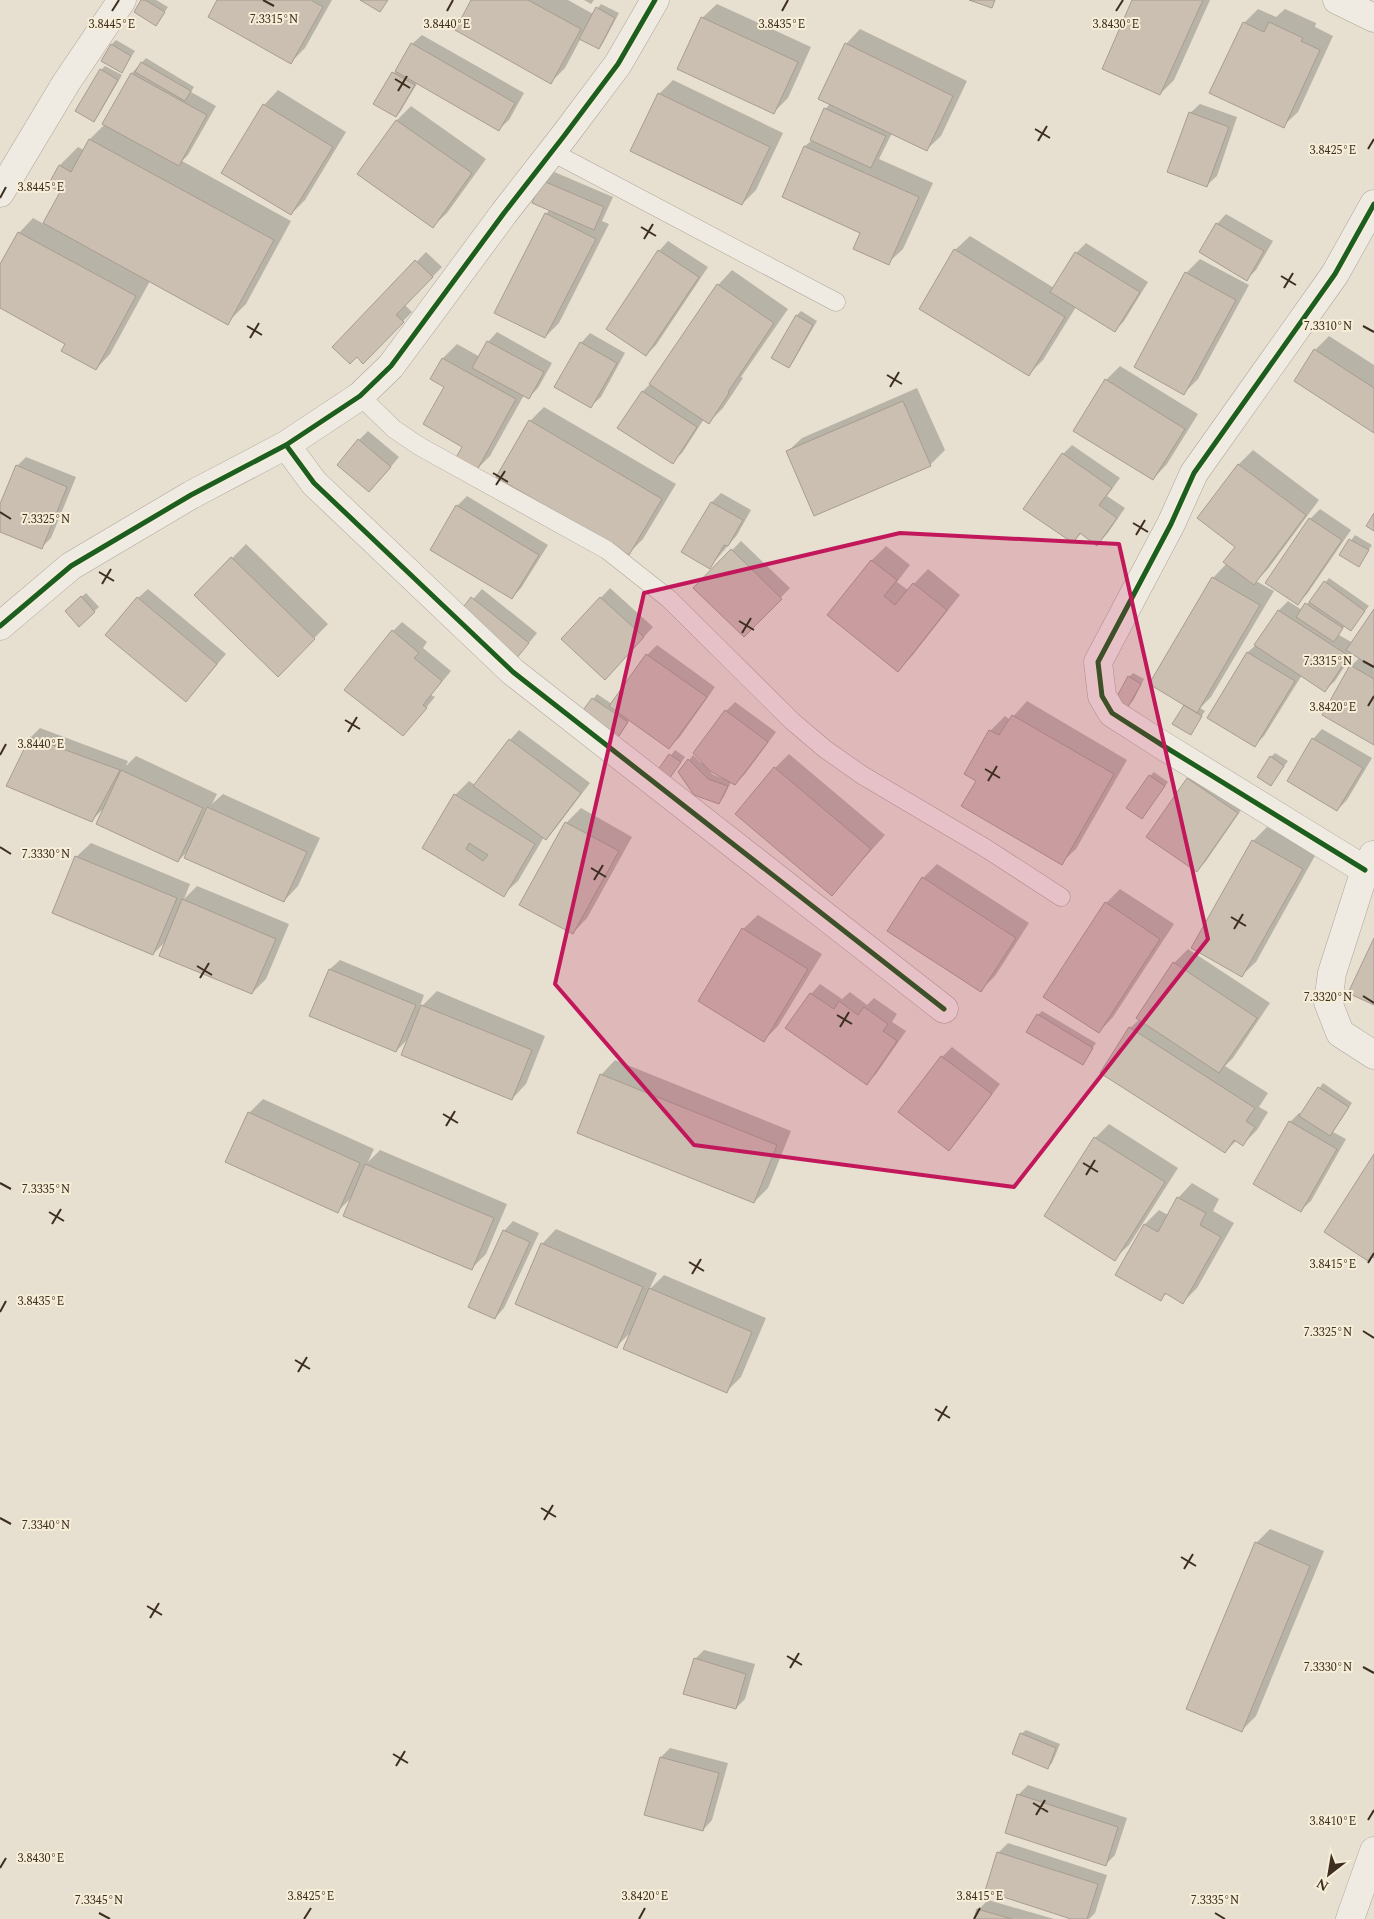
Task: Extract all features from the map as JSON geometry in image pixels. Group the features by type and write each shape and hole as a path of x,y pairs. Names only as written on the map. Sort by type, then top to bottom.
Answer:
{"street":[{"path":"0,193 66,83 122,0"},
{"path":"5,614 71,566 191,495 286,445 360,396 391,366 504,213 618,64 655,0"},
{"path":"1337,0 1374,18"},
{"path":"1374,204 1335,274 1194,472 1171,524 1098,662 1102,696 1112,713 1369,862 1332,973 1328,1002 1340,1033 1374,1055"},
{"path":"286,445 314,483 513,672 944,1009"},
{"path":"1350,1919 1374,1852"}],"lane":[{"path":"552,152 836,302"},
{"path":"360,396 394,429 419,446 607,550 670,600 792,722 825,749 862,775 987,849 1062,897"}],"highlighted area":[{"path":"900,533 1119,544 1208,939 1014,1187 694,1145 555,984 644,593"}],"building":[{"path":"141,0 145,0 165,12 156,26 134,12"},
{"path":"217,0 311,0 323,7 291,64 208,17"},
{"path":"360,0 388,0 380,12"},
{"path":"471,0 528,0 581,29 551,84 455,30"},
{"path":"969,0 995,0 992,8"},
{"path":"1132,0 1203,0 1160,95 1102,69"},
{"path":"596,7 615,18 599,49 579,39"},
{"path":"701,17 798,62 774,114 677,69"},
{"path":"1243,22 1264,32 1269,22 1303,38 1301,41 1320,50 1284,128 1209,93"},
{"path":"411,43 515,103 499,131 395,71"},
{"path":"845,43 953,96 927,151 818,99"},
{"path":"111,44 131,56 122,73 101,61"},
{"path":"141,62 191,91 185,101 135,72"},
{"path":"100,69 118,80 94,122 75,111"},
{"path":"392,72 415,85 396,117 373,104"},
{"path":"131,73 207,115 179,166 102,124"},
{"path":"658,93 770,147 742,205 630,151"},
{"path":"263,104 333,147 291,215 221,173"},
{"path":"824,108 886,136 871,168 810,140"},
{"path":"1189,112 1229,127 1207,187 1167,172"},
{"path":"396,120 472,173 433,228 357,174"},
{"path":"89,139 274,240 228,325 43,223 60,192 48,185 59,165 71,172"},
{"path":"804,146 919,197 889,265 853,249 860,233 782,197"},
{"path":"541,180 604,207 594,230 532,203"},
{"path":"545,213 596,239 545,338 494,313"},
{"path":"1216,223 1264,251 1247,281 1199,252"},
{"path":"18,232 136,296 96,370 61,351 65,344 0,308 0,264"},
{"path":"954,249 1065,317 1029,376 919,309"},
{"path":"658,250 699,277 646,356 606,329"},
{"path":"1075,252 1140,292 1115,332 1050,292"},
{"path":"415,260 433,277 396,315 404,322 363,364 357,357 350,364 332,347"},
{"path":"1185,272 1236,300 1184,395 1134,367"},
{"path":"717,284 774,323 709,424 649,384"},
{"path":"796,315 813,325 789,368 771,358"},
{"path":"487,341 544,372 529,399 472,368"},
{"path":"580,342 617,363 591,408 554,387"},
{"path":"1314,349 1374,388 1374,433 1294,381"},
{"path":"442,358 516,399 476,472 454,461 462,447 423,424 444,387 430,379"},
{"path":"1105,379 1185,429 1153,480 1073,431"},
{"path":"642,391 697,427 673,464 617,428"},
{"path":"903,401 931,466 814,516 786,451"},
{"path":"529,420 662,499 629,555 496,477"},
{"path":"358,439 391,467 369,492 337,465"},
{"path":"1062,453 1112,488 1099,505 1117,518 1097,546 1080,533 1073,543 1023,509"},
{"path":"1238,464 1306,515 1254,585 1223,562 1235,547 1197,518"},
{"path":"16,465 67,487 42,549 0,532 0,504"},
{"path":"711,502 743,520 728,546 724,545 710,569 681,552"},
{"path":"456,505 539,555 512,599 430,550"},
{"path":"1374,513 1374,531 1366,526"},
{"path":"1309,518 1342,540 1298,605 1265,583"},
{"path":"1349,539 1369,550 1359,567 1339,555"},
{"path":"731,549 782,599 744,637 693,588"},
{"path":"231,557 315,639 278,677 194,595"},
{"path":"871,560 897,580 884,596 895,605 913,583 947,610 898,672 827,615"},
{"path":"1212,577 1260,605 1197,713 1149,684"},
{"path":"1324,581 1365,611 1351,631 1309,602"},
{"path":"81,596 95,612 79,627 65,611"},
{"path":"137,597 217,664 186,702 105,635"},
{"path":"471,597 529,643 515,660 458,614"},
{"path":"600,597 644,637 605,680 561,639"},
{"path":"1305,603 1343,628 1334,642 1296,617"},
{"path":"1374,609 1374,668 1346,650"},
{"path":"1278,610 1349,656 1325,692 1254,645"},
{"path":"392,630 419,653 414,658 442,681 423,705 427,708 403,736 344,690"},
{"path":"1247,652 1295,681 1255,747 1207,718"},
{"path":"646,654 707,697 669,749 609,706"},
{"path":"1350,665 1374,679 1374,745 1322,715"},
{"path":"1128,676 1141,684 1128,707 1115,700"},
{"path":"592,698 628,722 615,742 578,717"},
{"path":"1184,705 1202,716 1191,735 1172,724"},
{"path":"725,710 768,742 735,785 710,771 693,753"},
{"path":"1012,715 1114,774 1062,865 961,806 976,781 964,774 989,730 999,735"},
{"path":"30,737 120,770 92,822 6,786"},
{"path":"1312,738 1363,768 1337,811 1287,781"},
{"path":"509,739 581,793 546,840 473,786"},
{"path":"669,754 681,762 667,782 655,774"},
{"path":"1270,756 1284,766 1271,786 1257,777"},
{"path":"688,759 708,779 728,786 719,804 694,795 678,772"},
{"path":"774,767 871,849 832,896 735,814"},
{"path":"121,770 203,808 178,862 96,824"},
{"path":"1149,775 1165,786 1142,819 1126,808"},
{"path":"1187,778 1238,813 1197,872 1146,837"},
{"path":"454,794 535,844 504,897 422,848","holes":["469,843 488,855 483,861 466,849"]},
{"path":"207,807 307,852 284,902 184,858"},
{"path":"565,822 619,851 573,934 519,905"},
{"path":"1252,840 1303,869 1242,977 1191,948"},
{"path":"75,856 177,898 153,955 52,913"},
{"path":"922,877 1016,938 981,992 887,931"},
{"path":"182,899 276,939 252,994 159,956"},
{"path":"1105,902 1160,939 1099,1033 1043,997"},
{"path":"742,928 808,969 764,1042 698,1001"},
{"path":"1374,938 1374,1005 1348,993"},
{"path":"1173,962 1257,1018 1219,1073 1136,1018"},
{"path":"329,969 416,1005 396,1052 309,1016"},
{"path":"810,993 834,1009 839,1001 858,1015 864,1007 888,1024 883,1031 897,1041 867,1085 785,1028"},
{"path":"421,1005 532,1050 512,1100 401,1055"},
{"path":"1037,1014 1093,1048 1083,1065 1026,1032"},
{"path":"1129,1027 1255,1108 1246,1121 1255,1127 1243,1146 1234,1140 1225,1153 1100,1073"},
{"path":"941,1056 992,1094 949,1151 898,1112"},
{"path":"600,1074 777,1145 754,1203 577,1133"},
{"path":"1318,1087 1349,1107 1330,1136 1299,1116"},
{"path":"248,1112 360,1163 338,1213 225,1162"},
{"path":"1289,1121 1337,1149 1301,1212 1253,1184"},
{"path":"1094,1137 1165,1182 1115,1261 1044,1216"},
{"path":"1374,1154 1374,1258 1371,1256 1368,1261 1324,1232"},
{"path":"365,1164 494,1218 472,1270 343,1216"},
{"path":"1177,1197 1206,1213 1200,1225 1221,1237 1183,1304 1165,1293 1161,1301 1115,1275 1144,1224 1158,1232"},
{"path":"503,1230 530,1242 495,1319 468,1307"},
{"path":"541,1243 643,1287 617,1348 515,1304"},
{"path":"649,1288 752,1332 727,1393 623,1349"},
{"path":"1255,1542 1310,1566 1242,1732 1186,1709"},
{"path":"694,1658 746,1674 736,1709 683,1694"},
{"path":"1020,1733 1056,1748 1048,1769 1012,1754"},
{"path":"660,1757 719,1773 703,1831 644,1815"},
{"path":"1017,1794 1118,1827 1106,1866 1005,1833"},
{"path":"997,1852 1098,1884 1087,1919 1071,1919 985,1891"},
{"path":"977,1909 1012,1919 974,1919"}],"cycle path":[{"path":"0,626 71,566 191,495 286,445 360,396 391,366 504,213 618,64 655,0"},
{"path":"1365,870 1112,713 1102,696 1098,662 1171,524 1194,473 1335,274 1374,204"},
{"path":"286,445 314,483 513,672 944,1009"}]}
